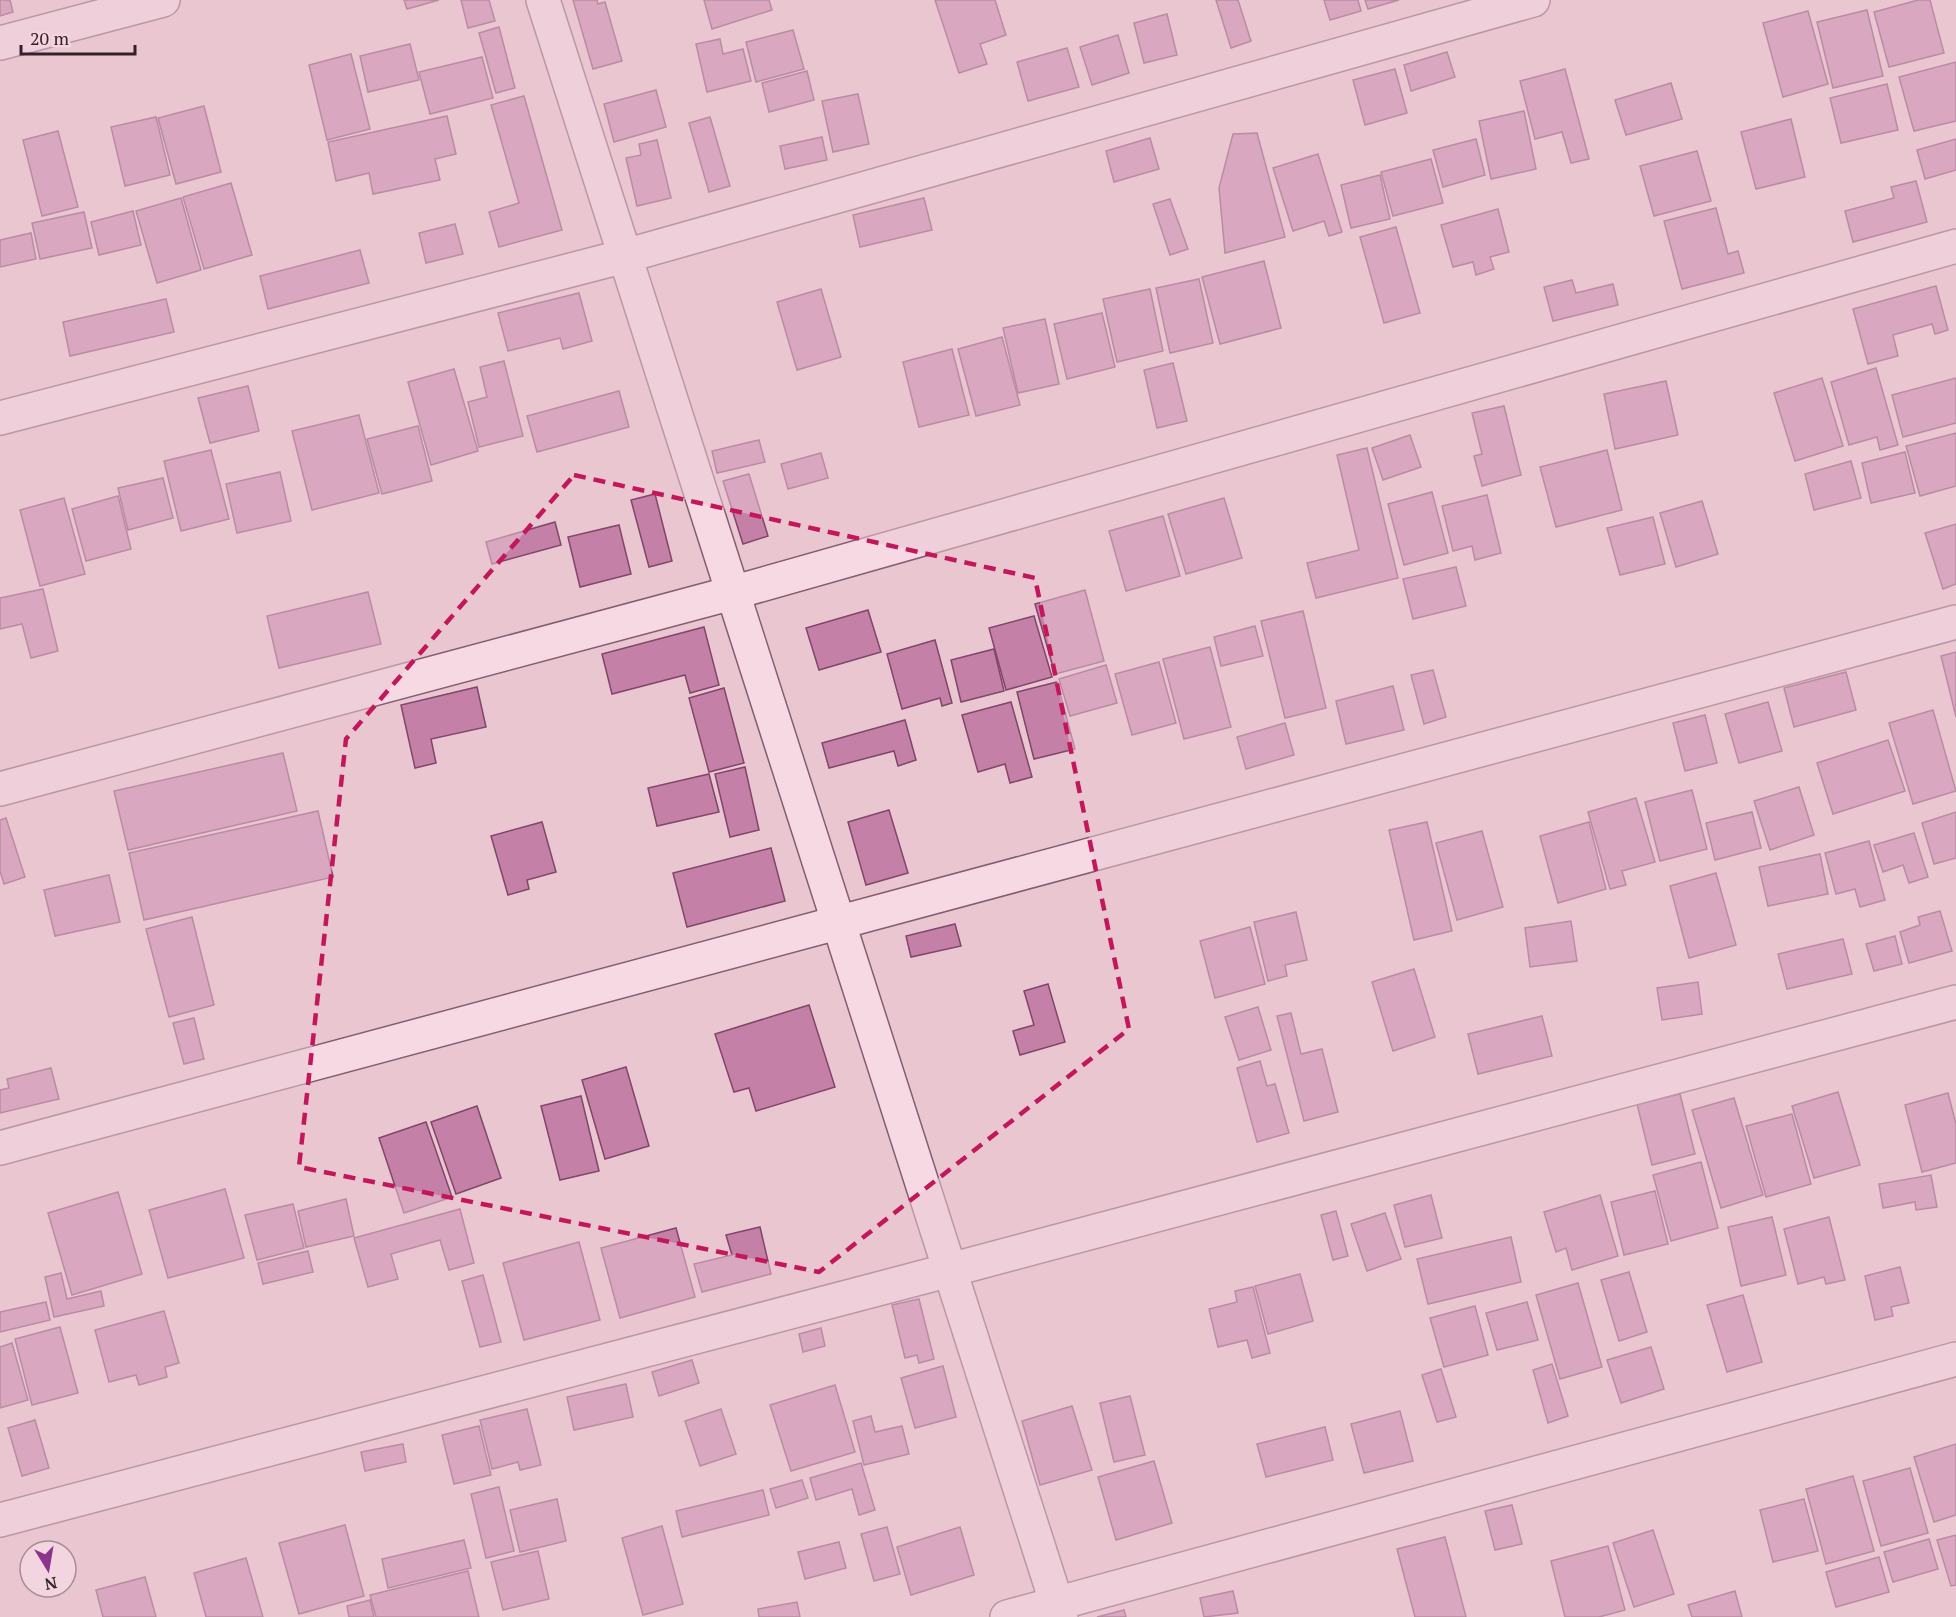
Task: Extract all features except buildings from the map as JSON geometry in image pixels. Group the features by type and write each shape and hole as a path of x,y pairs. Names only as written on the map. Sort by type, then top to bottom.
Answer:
{"street":[{"path":"0,43 163,0"},
{"path":"543,0 1059,1610"},
{"path":"0,418 624,256 1533,0"},
{"path":"0,789 732,593 1956,246"},
{"path":"0,1148 1956,622"},
{"path":"0,1520 1956,1002"},
{"path":"1007,1617 1059,1610 1956,1359"}],"highlighted area":[{"path":"574,475 1035,578 1129,1029 819,1272 299,1167 346,739"}]}
